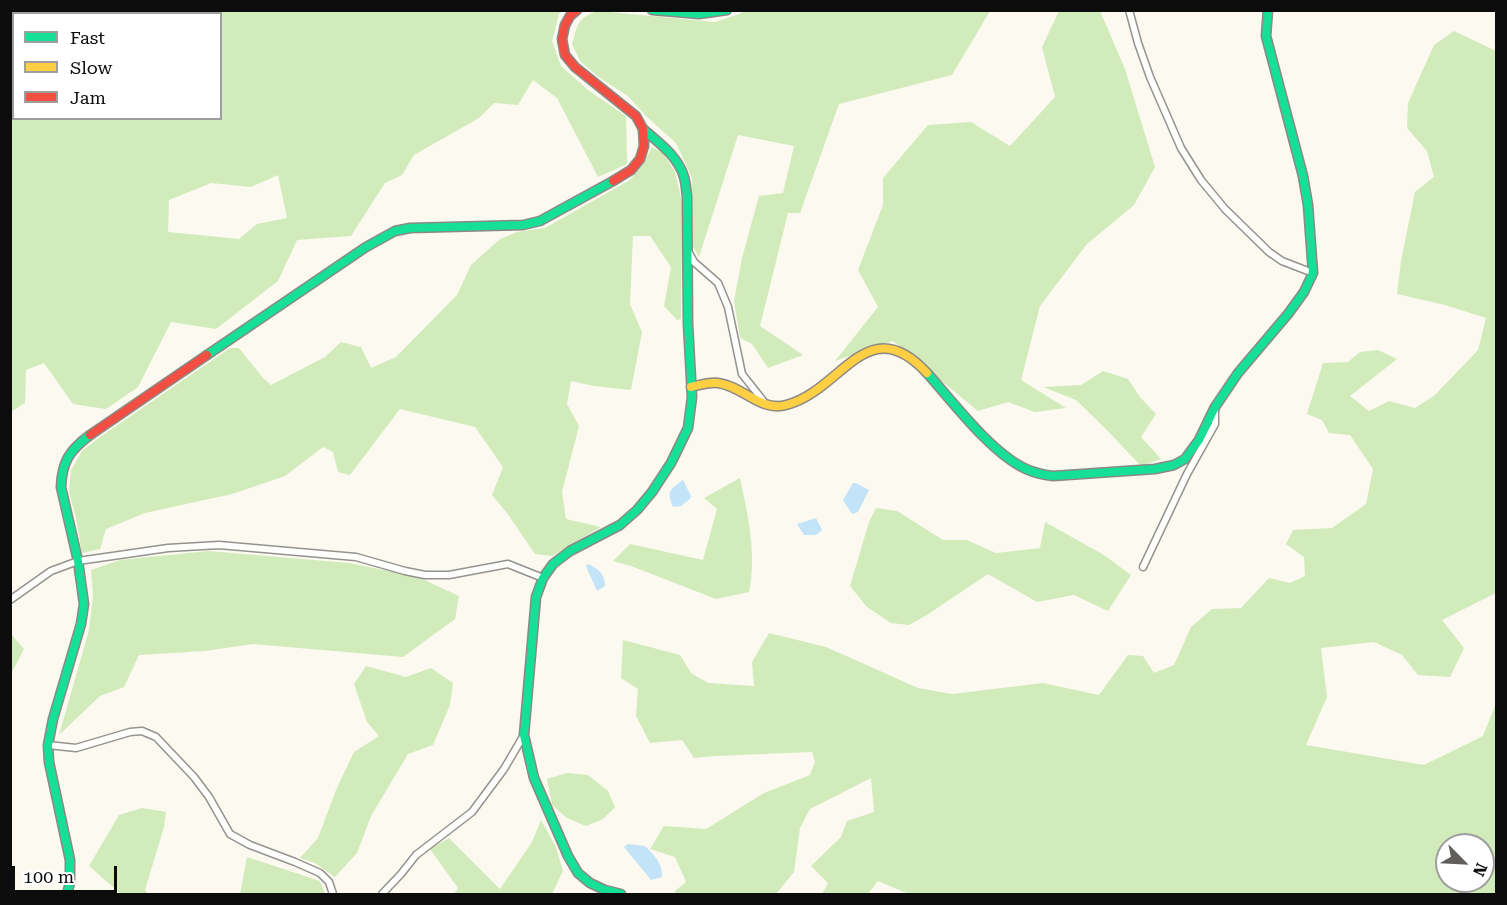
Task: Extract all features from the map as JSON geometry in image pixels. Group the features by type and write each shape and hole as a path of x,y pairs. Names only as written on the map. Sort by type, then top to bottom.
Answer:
{"street":[{"path":"577,10 565,25 562,39 565,54 576,67 636,116 643,129 676,160 684,177 687,196 688,324 692,397 688,428 671,463 637,510 620,525 570,551 553,564 543,578 536,597 526,701 524,735 534,778 568,856 578,873 590,883 621,894"},
{"path":"652,10 694,15 717,14 727,10"},
{"path":"1129,10 1137,43 1150,78 1181,148 1201,180 1225,209 1269,252 1282,261 1313,273"},
{"path":"691,387 719,383 767,406 782,406 807,395 864,354 879,348 892,350 908,357 920,366 1005,456 1042,476 1155,469 1174,465 1185,459 1199,440 1215,407 1238,373 1288,314 1304,292 1313,273 1308,205 1303,176 1266,36 1268,10"},
{"path":"67,894 70,883 70,860 49,762 48,744 53,719 81,624 84,604 78,561 61,487 60,476 68,455 81,441 366,247 395,231 410,228 523,225 540,220 631,170 640,159 644,146 643,129"},
{"path":"688,251 694,262 718,283 728,307 742,374 767,406"},
{"path":"1143,567 1187,474 1215,424 1215,407"},
{"path":"10,600 51,571 78,561 168,548 219,545 356,557 425,575 449,575 508,564 543,578"},
{"path":"48,744 76,748 130,732 142,731 156,737 194,777 209,797 230,834 250,845 321,873 329,882 333,894"},
{"path":"382,894 416,855 472,812 504,769 524,735"}],"green space":[{"path":"747,10 990,11 952,75 839,104 800,213 788,213 760,326 803,355 768,368 752,344 740,338 734,301 742,258 759,196 783,193 794,146 738,135 699,257 691,243 692,178 676,143 628,96 597,76 580,61 572,44 582,19 598,11 715,22"},
{"path":"10,11 562,11 559,14 552,41 561,66 588,90 626,116 627,164 598,177 557,98 533,80 518,105 494,103 479,118 414,155 402,175 385,183 351,236 297,240 278,281 216,329 171,322 138,387 106,409 73,404 44,363 26,370 25,403 11,412","holes":["278,175 287,218 257,224 239,239 168,232 169,200 211,183 251,187"]},
{"path":"1059,11 1100,11 1125,69 1155,167 1134,205 1087,244 1040,306 1021,380 1066,408 1035,412 1008,402 978,411 893,341 835,361 878,307 858,270 883,205 883,178 928,125 971,122 1010,146 1055,97 1042,47"},
{"path":"1454,31 1496,51 1496,593 1442,620 1464,648 1450,677 1418,675 1402,655 1374,642 1321,648 1327,697 1306,745 1424,765 1483,736 1496,703 1496,894 909,894 878,881 868,894 822,894 828,883 811,866 841,837 847,821 874,812 871,778 810,809 800,828 794,872 776,894 675,894 675,891 686,882 675,857 650,849 664,826 706,829 764,793 810,775 815,762 812,752 694,758 682,740 650,743 636,716 638,689 621,678 623,640 680,655 691,673 708,683 754,686 752,662 769,633 826,647 918,688 952,694 1043,683 1099,695 1128,655 1143,656 1154,673 1174,665 1191,627 1212,609 1241,608 1269,578 1290,583 1305,576 1304,557 1286,544 1293,530 1332,528 1366,504 1373,469 1350,435 1329,433 1322,420 1307,414 1323,363 1348,362 1360,352 1378,350 1397,359 1350,396 1369,411 1389,401 1415,408 1435,395 1478,350 1486,318 1445,305 1397,294 1415,192 1434,177 1427,151 1407,128 1408,103 1434,45"},
{"path":"652,147 663,153 675,172 682,202 681,319 677,320 664,306 671,267 650,236 633,236 630,304 642,332 631,390 571,381 567,404 579,426 562,492 566,519 601,527 552,556 535,554 492,495 503,467 475,427 400,409 350,475 338,472 333,452 323,447 285,476 232,494 145,513 106,529 100,549 82,553 69,492 71,470 82,451 100,437 230,348 239,348 271,385 325,357 341,342 361,347 371,368 396,357 457,295 471,265 500,239 517,232 545,228 630,180 643,164"},
{"path":"1103,371 1128,379 1140,397 1156,414 1141,437 1161,459 1141,466 1076,400 1043,387 1081,385"},
{"path":"740,478 752,549 749,592 716,599 613,561 630,544 703,560 717,509 704,498"},
{"path":"876,508 897,511 943,540 967,540 996,553 1040,548 1045,522 1104,555 1131,575 1108,611 1074,595 1037,602 988,574 909,625 891,623 867,607 850,586 869,522"},
{"path":"208,551 349,563 418,577 459,596 455,619 403,657 253,644 205,651 139,655 124,687 100,696 59,735 89,630 93,596 91,570 120,560"},
{"path":"10,634 24,649 11,674"},
{"path":"366,666 406,677 431,668 453,683 450,705 433,745 408,754 371,816 357,853 335,877 315,863 300,858 318,838 336,790 354,752 379,736 367,722 354,684"},
{"path":"567,773 588,775 608,791 615,807 603,819 586,826 567,818 552,805 547,779"},
{"path":"142,808 166,812 164,827 145,890 148,894 121,894 89,866 119,815"},
{"path":"541,820 556,847 563,871 552,894 454,894 458,888 430,849 449,838 500,889 532,842"},
{"path":"247,857 320,881 325,894 240,894"}],"water":[{"path":"683,480 691,496 690,499 681,506 673,507 671,491"},
{"path":"853,483 869,490 858,512 852,514 843,500"},
{"path":"816,518 822,530 816,535 804,535 797,524"},
{"path":"588,564 598,570 604,578 605,586 597,591 586,566"},
{"path":"628,844 645,846 655,856 662,877 651,880 624,847"}],"traffic: fast":[{"path":"652,10 699,14 727,10"},
{"path":"927,373 986,439 1013,461 1033,472 1053,476 1155,469 1174,465 1185,459 1199,440 1215,407 1238,373 1288,314 1304,292 1313,273 1308,205 1303,176 1266,36 1268,10"},
{"path":"621,894 590,883 578,873 568,856 534,778 524,735 536,597 543,578 553,564 570,551 620,525 637,510 671,463 688,428 692,397 688,324 686,184 677,162 643,129"},
{"path":"207,355 366,247 395,231 410,228 523,225 540,221 613,181"},
{"path":"67,894 70,883 70,860 49,762 48,745 53,719 81,624 84,604 78,561 61,487 63,470 72,451 90,435"}],"traffic: slow":[{"path":"691,387 718,383 768,405 786,405 806,397 855,359 871,351 888,349 906,355 927,373"}],"traffic: jam":[{"path":"577,10 565,25 562,39 565,55 575,67 636,116 643,129 644,146 640,159 631,170 613,181"},
{"path":"90,435 207,355"}]}
